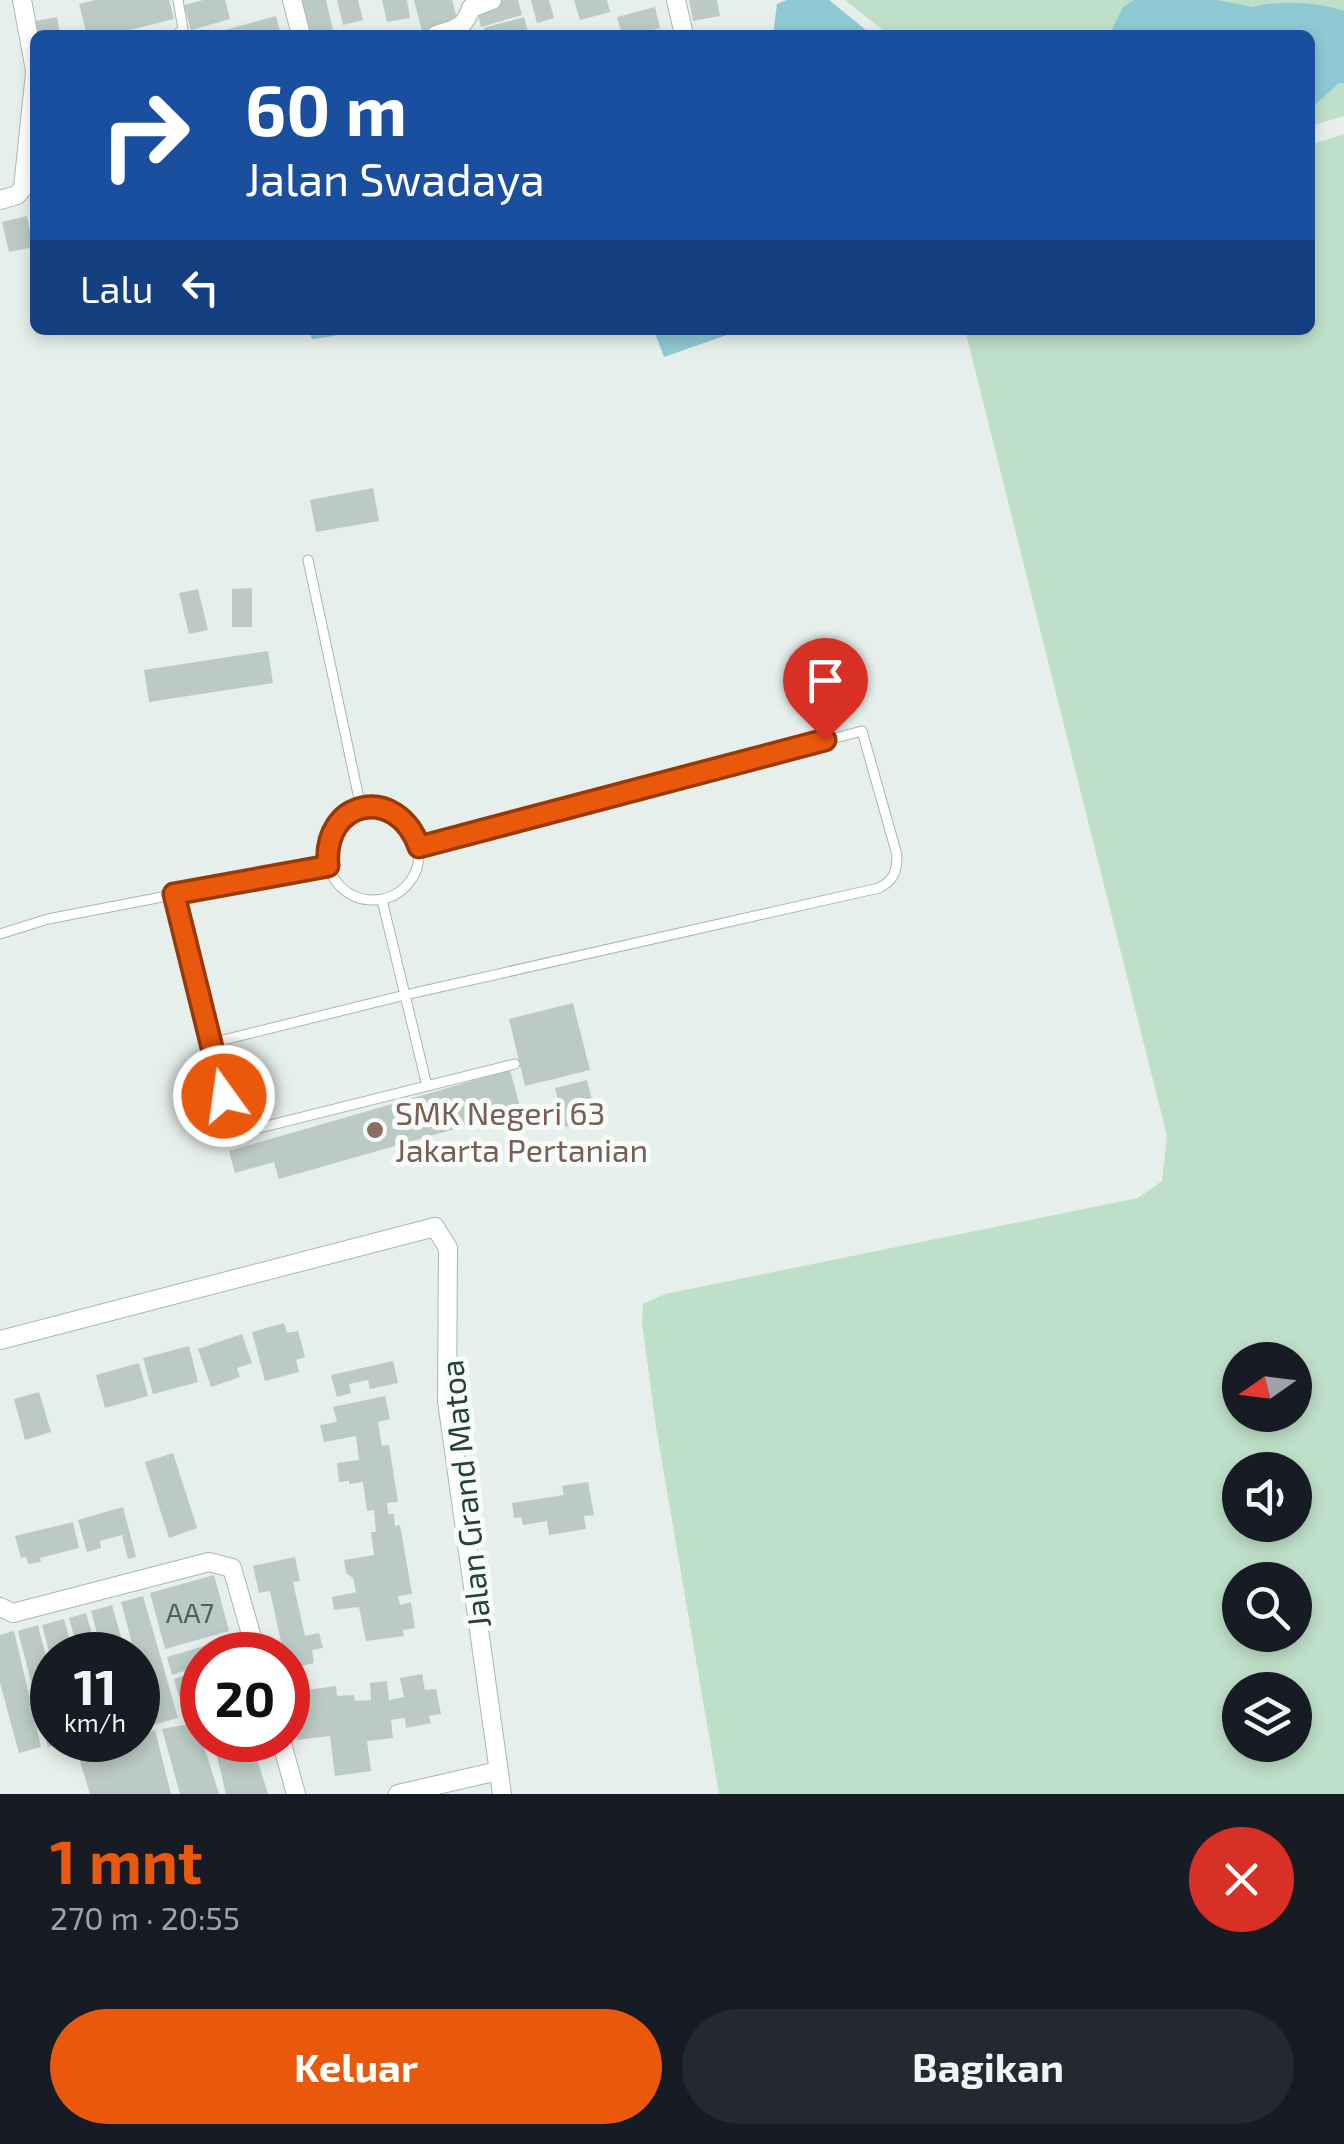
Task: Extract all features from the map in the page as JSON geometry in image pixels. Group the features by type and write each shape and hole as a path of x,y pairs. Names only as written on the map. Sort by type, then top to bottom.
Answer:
{"street":[{"path":"22,0 30,44"},
{"path":"292,0 300,30"},
{"path":"454,30 467,20 470,8 492,0"},
{"path":"676,0 683,30"},
{"path":"0,200 17,196 23,188 30,120"},
{"name":"Jalan Grand Matoa","path":"0,1340 435,1226 448,1248 447,1400 502,1794"},
{"path":"0,1608 13,1613 209,1562 232,1568 250,1632"},
{"path":"287,1762 296,1794"},
{"path":"398,1794 498,1771"}],"lane":[{"path":"178,0 183,30"},
{"path":"308,560 362,808"},
{"path":"211,1044 879,888 891,882 897,870 897,855 862,731 419,847"},
{"path":"381,807 399,815 412,828 419,847 418,864 411,880 398,893 382,900 348,894 335,882 328,866 326,848 332,830 344,816 362,808 381,807"},
{"path":"0,934 48,920 328,866"},
{"path":"174,894 231,1123 237,1131 515,1064"},
{"path":"382,900 427,1086"}],"green space":[{"path":"845,0 1344,0 1344,116 1315,125 1315,30 883,30"},
{"path":"1344,134 1344,1794 719,1794 656,1427 643,1304 665,1294 1138,1198 1162,1181 1167,1136 966,335 1315,335 1315,143"}],"water":[{"path":"787,0 829,0 866,30 774,30 777,4"},
{"path":"1134,0 1217,0 1253,7 1298,3 1344,11 1344,83 1339,83 1315,105 1315,30 1112,30 1123,7"},
{"path":"656,335 727,335 664,357"}],"building":[{"path":"96,0 169,0 174,19 130,30 86,30 79,4"},
{"path":"225,0 230,19 191,30 184,5"},
{"path":"295,0 326,0 333,30 303,30"},
{"path":"337,0 358,0 363,20 343,25"},
{"path":"382,0 407,0 410,18 387,22"},
{"path":"414,0 452,0 458,22 422,30"},
{"path":"518,0 522,15 481,27 476,7"},
{"path":"531,0 549,0 554,18 537,23"},
{"path":"574,0 607,0 610,12 580,20"},
{"path":"689,0 717,0 720,16 693,21"},
{"path":"655,7 660,28 621,30 617,17"},
{"path":"276,16 280,30 225,30"},
{"path":"57,17 59,30 31,30 30,22"},
{"path":"524,17 528,30 485,30"},
{"path":"27,216 30,248 9,252 2,222"},
{"path":"373,488 379,521 316,532 310,500"},
{"path":"252,588 252,627 232,627 232,589"},
{"path":"198,589 208,630 189,634 179,593"},
{"path":"268,651 273,683 149,702 144,670"},
{"path":"573,1003 590,1070 525,1086 509,1019"},
{"name":"SMK Negeri 63 Jakarta Pertanian","path":"510,1070 521,1110 279,1179 274,1162 235,1173 229,1151"},
{"path":"587,1080 597,1120 564,1127 555,1088"},
{"path":"284,1323 287,1333 298,1331 305,1357 296,1360 299,1372 265,1381 252,1332"},
{"path":"242,1334 252,1363 237,1368 240,1377 211,1387 198,1349"},
{"path":"189,1346 198,1382 153,1394 143,1358"},
{"path":"393,1361 398,1383 370,1389 368,1380 349,1384 351,1393 337,1397 331,1375"},
{"path":"139,1363 148,1396 105,1408 96,1375"},
{"path":"39,1392 51,1432 25,1440 14,1399"},
{"path":"385,1396 390,1419 378,1422 382,1446 389,1445 398,1502 387,1503 388,1514 394,1514 395,1526 400,1525 412,1594 398,1596 400,1605 411,1602 415,1628 403,1630 404,1636 366,1641 359,1607 334,1610 332,1597 356,1592 344,1560 374,1555 374,1510 367,1511 363,1482 339,1482 337,1463 359,1460 356,1436 324,1442 320,1425 337,1422 333,1407"},
{"path":"173,1453 197,1528 169,1538 145,1462"},
{"path":"588,1482 594,1515 584,1516 586,1529 549,1535 547,1521 523,1525 521,1517 514,1518 512,1503 564,1495 562,1486"},
{"path":"123,1507 136,1557 128,1559 122,1535 100,1541 101,1548 87,1552 78,1520"},
{"path":"73,1522 79,1548 40,1558 41,1562 28,1564 26,1557 21,1558 15,1536"},
{"path":"295,1557 300,1581 293,1582 304,1632 279,1632 270,1591 259,1593 253,1566"},
{"path":"214,1575 229,1631 180,1632 180,1645 165,1649 150,1593"},
{"path":"143,1596 153,1632 129,1632 121,1602"},
{"path":"112,1605 120,1632 97,1632 91,1611"},
{"path":"86,1613 91,1632 73,1632 69,1618"},
{"path":"64,1619 68,1632 44,1632 42,1625"},
{"path":"38,1625 40,1632 30,1632 30,1677 18,1631"},
{"path":"14,1631 30,1700 30,1750 19,1753 0,1683 0,1635"},
{"path":"319,1633 323,1648 312,1650 314,1663 310,1664 310,1635"},
{"path":"180,1653 180,1672 172,1675 167,1657"},
{"path":"160,1655 178,1718 160,1723"},
{"path":"422,1674 425,1690 436,1689 441,1714 429,1716 431,1723 406,1728 405,1718 391,1720 393,1738 367,1741 371,1771 335,1776 330,1736 310,1738 310,1690 336,1686 337,1696 371,1700 370,1683 387,1681 389,1700 404,1697 400,1678"},
{"path":"180,1677 179,1697 174,1679"},
{"path":"180,1726 180,1762 209,1762 219,1794 180,1794 162,1729"},
{"path":"160,1750 171,1794 90,1794 80,1762 160,1762"},
{"path":"218,1762 258,1762 268,1794 226,1794"}],"waterway":[{"path":"314,336 320,335"}],"place":[{"name":"SMK Negeri 63 Jakarta Pertanian","path":"375,1130"}],"route":[{"path":"224,1096 174,894 328,866 326,848 332,830 344,816 362,808 381,807 399,815 412,828 419,847 825,740"}]}
